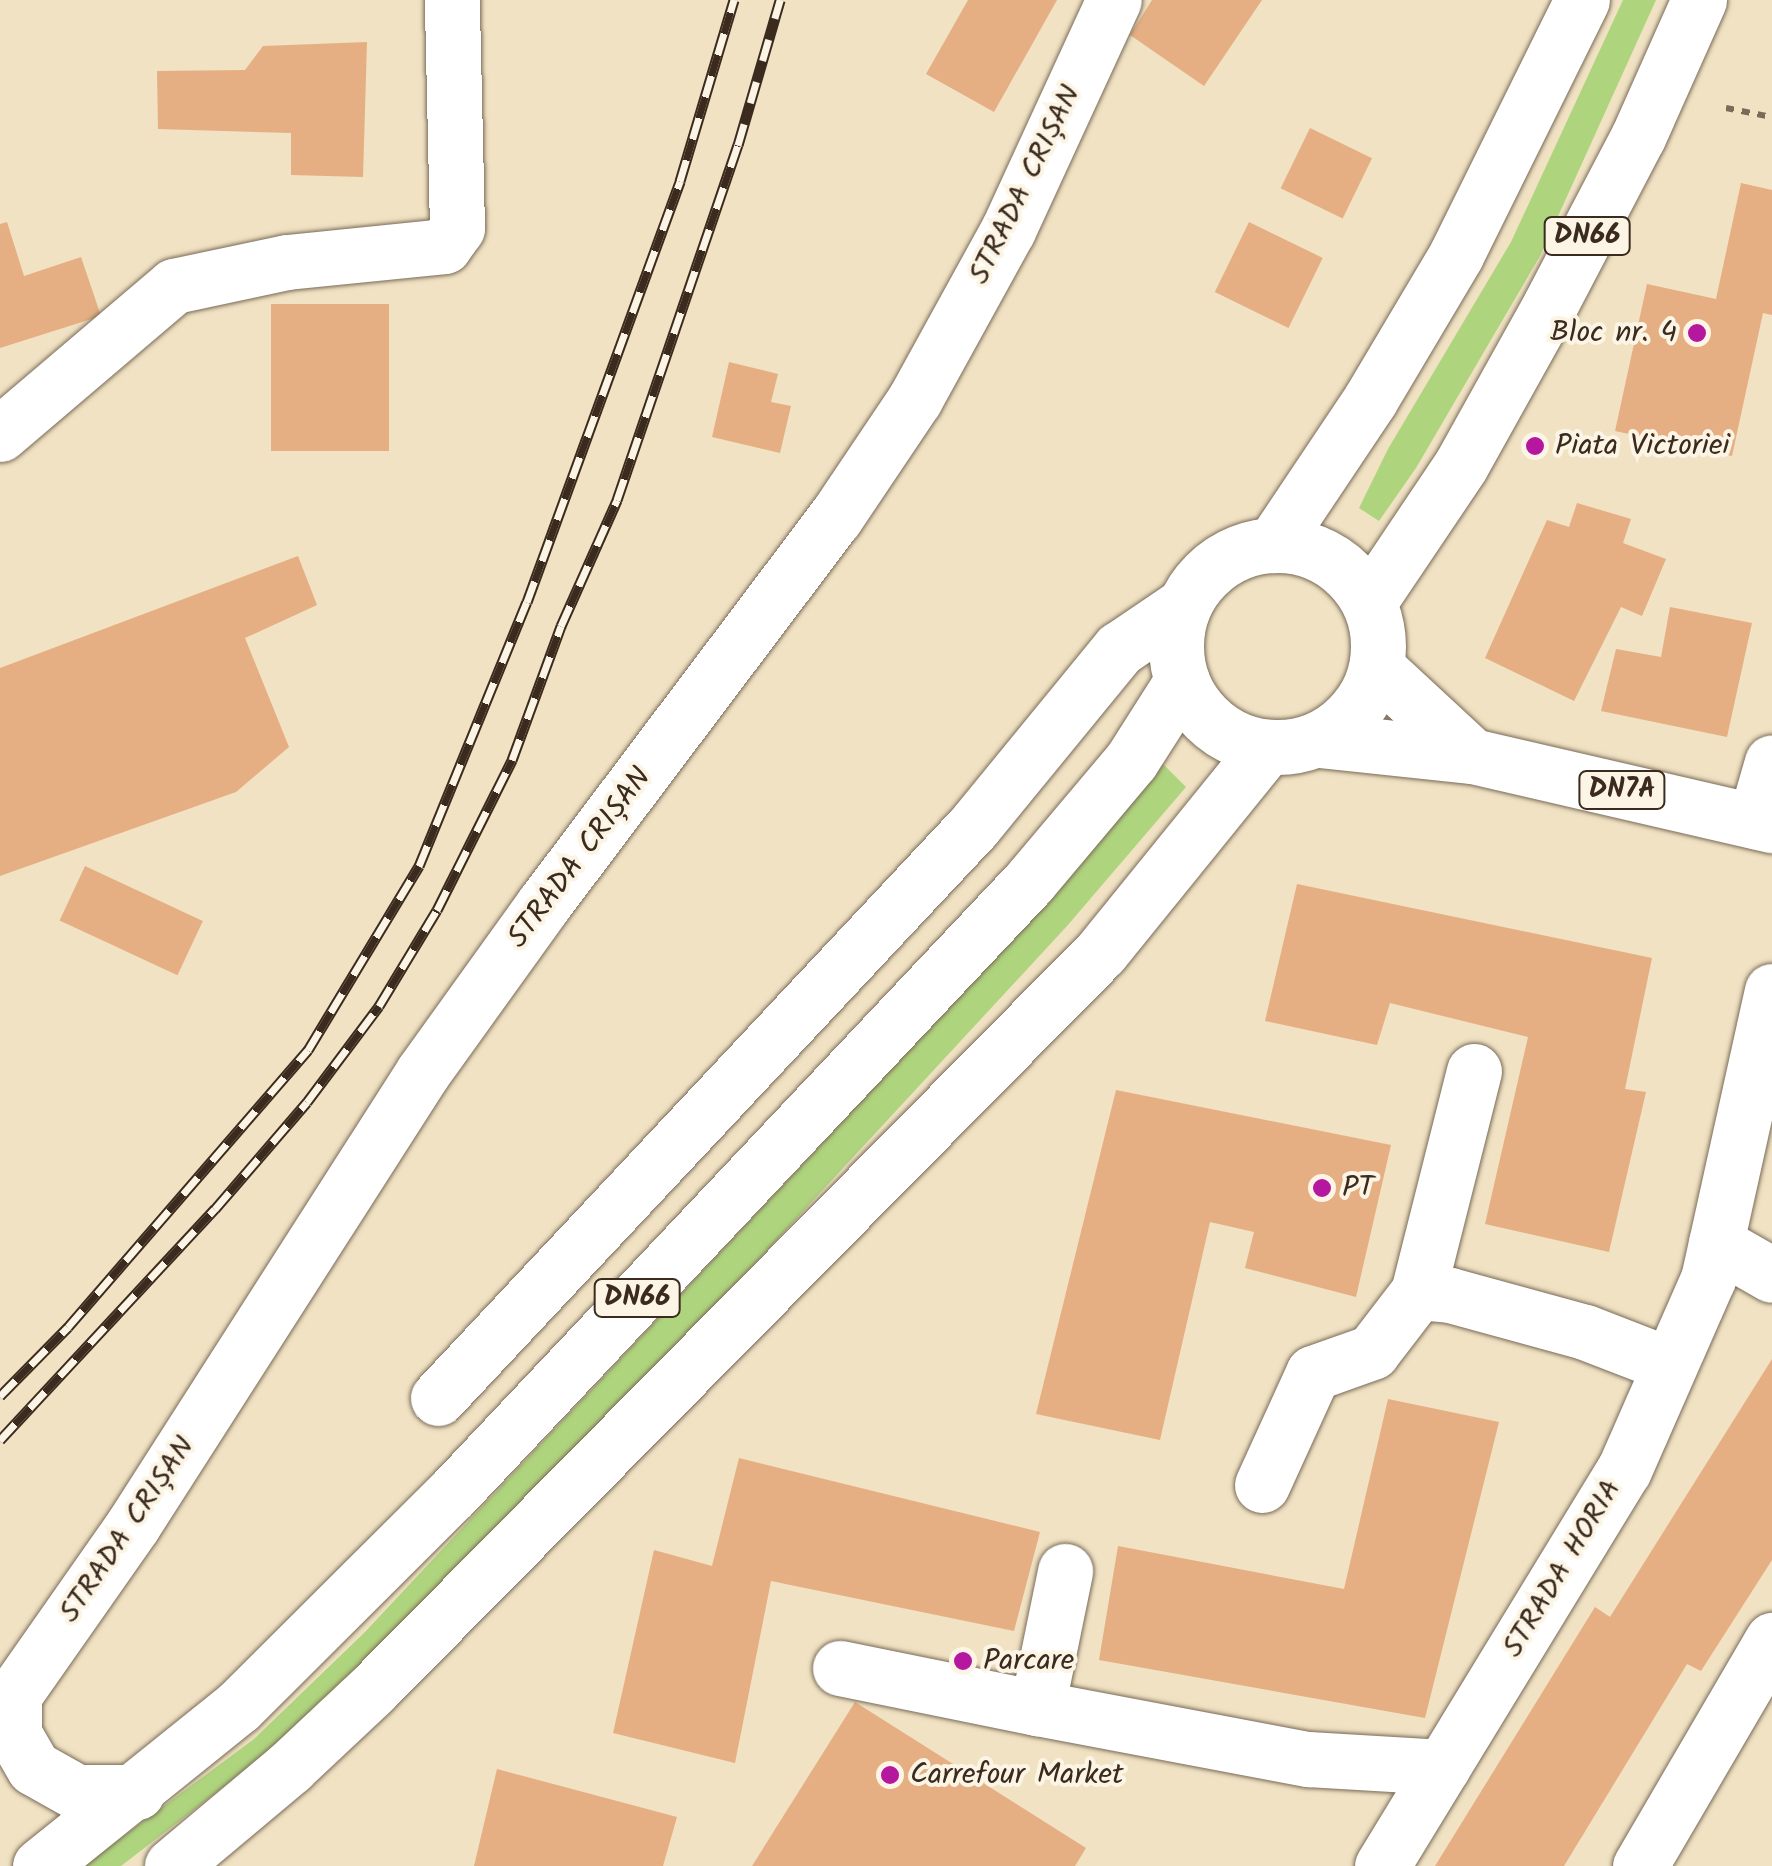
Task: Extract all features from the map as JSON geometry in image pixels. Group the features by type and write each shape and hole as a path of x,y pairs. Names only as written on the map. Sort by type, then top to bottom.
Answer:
{"main road":[{"path":"0,434 174,286 287,262 444,246 457,228 452,0"},
{"name":"STRADA CRIȘAN","path":"137,1792 77,1792 34,1768 14,1734 7,1707 134,1525 424,1072 543,905 835,518 915,399 1008,230 1114,0"},
{"path":"1274,545 1370,400 1456,255 1582,0"},
{"name":"DN66","path":"1368,602 1461,464 1542,322 1638,137 1700,0"},
{"path":"438,1398 974,826 1119,649 1184,606 1212,569 1251,548 1274,545 1322,555 1349,575 1377,622 1377,668 1363,703 1293,743 1221,731 1198,709 1182,681 1177,630 1184,606"},
{"path":"1377,668 1472,756"},
{"name":"DN66","path":"40,1866 137,1792 238,1707 320,1628 960,955 1130,760 1182,681"},
{"name":"DN66","path":"172,1866 372,1690 1101,952 1293,743"},
{"name":"DN7A","path":"1293,743 1472,756 1763,823"},
{"path":"1763,823 1772,762"},
{"name":"STRADA HORIA","path":"1382,1866 1624,1470 1708,1279 1772,991"},
{"path":"1262,1485 1314,1373 1372,1352 1418,1292 1474,1072"},
{"path":"1716,1242 1772,1275"},
{"path":"1418,1292 1450,1295 1585,1332 1670,1365"},
{"path":"1037,1708 1065,1571"},
{"path":"1640,1866 1772,1640"},
{"path":"840,1668 1308,1759 1443,1767"}],"path":[{"path":"1726,108 1772,118"}],"green space":[{"path":"1623,0 1656,0 1540,256 1416,468 1379,521 1359,508 1388,449 1511,242"},
{"path":"1157,758 1186,787 1067,926 760,1258 386,1644 269,1752 121,1866 83,1866 254,1739 365,1632 1027,924"}],"building":[{"path":"968,0 1057,0 994,112 926,74"},
{"path":"1152,0 1262,0 1204,86 1130,35"},
{"path":"367,42 363,177 291,175 291,133 158,129 157,71 245,70 263,46"},
{"path":"1310,128 1372,158 1343,218 1281,188"},
{"name":"Bloc nr. 4","path":"1741,183 1772,190 1772,315 1763,313 1732,456 1615,431 1647,284 1716,299"},
{"path":"7,222 24,276 81,257 101,316 0,348 0,224"},
{"path":"1249,222 1323,258 1289,328 1215,292"},
{"path":"271,304 389,304 389,451 271,451"},
{"path":"729,362 778,374 771,402 791,406 780,453 712,437"},
{"path":"1577,503 1631,519 1623,543 1666,559 1642,616 1621,607 1574,701 1485,658 1547,520 1569,527"},
{"path":"298,556 317,605 245,638 289,747 236,792 0,876 0,668"},
{"path":"1670,607 1752,623 1727,737 1601,711 1616,649 1661,657"},
{"path":"85,866 203,921 177,975 60,920"},
{"path":"1297,884 1652,958 1625,1089 1646,1092 1609,1252 1485,1224 1528,1037 1390,1003 1377,1045 1265,1021"},
{"path":"1116,1090 1391,1145 1356,1297 1245,1268 1254,1232 1210,1222 1160,1440 1036,1414"},
{"path":"1772,1359 1772,1560 1701,1671 1687,1664 1564,1866 1435,1866 1595,1607 1610,1617"},
{"path":"1388,1399 1499,1422 1425,1718 1099,1660 1118,1546 1344,1589"},
{"path":"739,1458 1040,1532 1014,1631 771,1581 735,1763 613,1733 654,1550 712,1566"},
{"name":"Carrefour Market","path":"855,1702 1086,1848 1075,1866 752,1866"},
{"path":"497,1769 677,1817 663,1866 474,1866"}],"railway":[{"path":"0,1396 68,1327 308,1050 419,866 527,602 680,181 734,0"},
{"path":"0,1440 215,1209 307,1102 379,1006 437,910 512,760 561,626 617,500 738,145 780,0"}],"place":[{"name":"Bloc nr. 4","path":"1697,333"},
{"name":"Piata Victoriei","path":"1535,446"},
{"name":"PT","path":"1322,1188"},
{"name":"Parcare","path":"963,1661"},
{"name":"Carrefour Market","path":"890,1775"}]}
